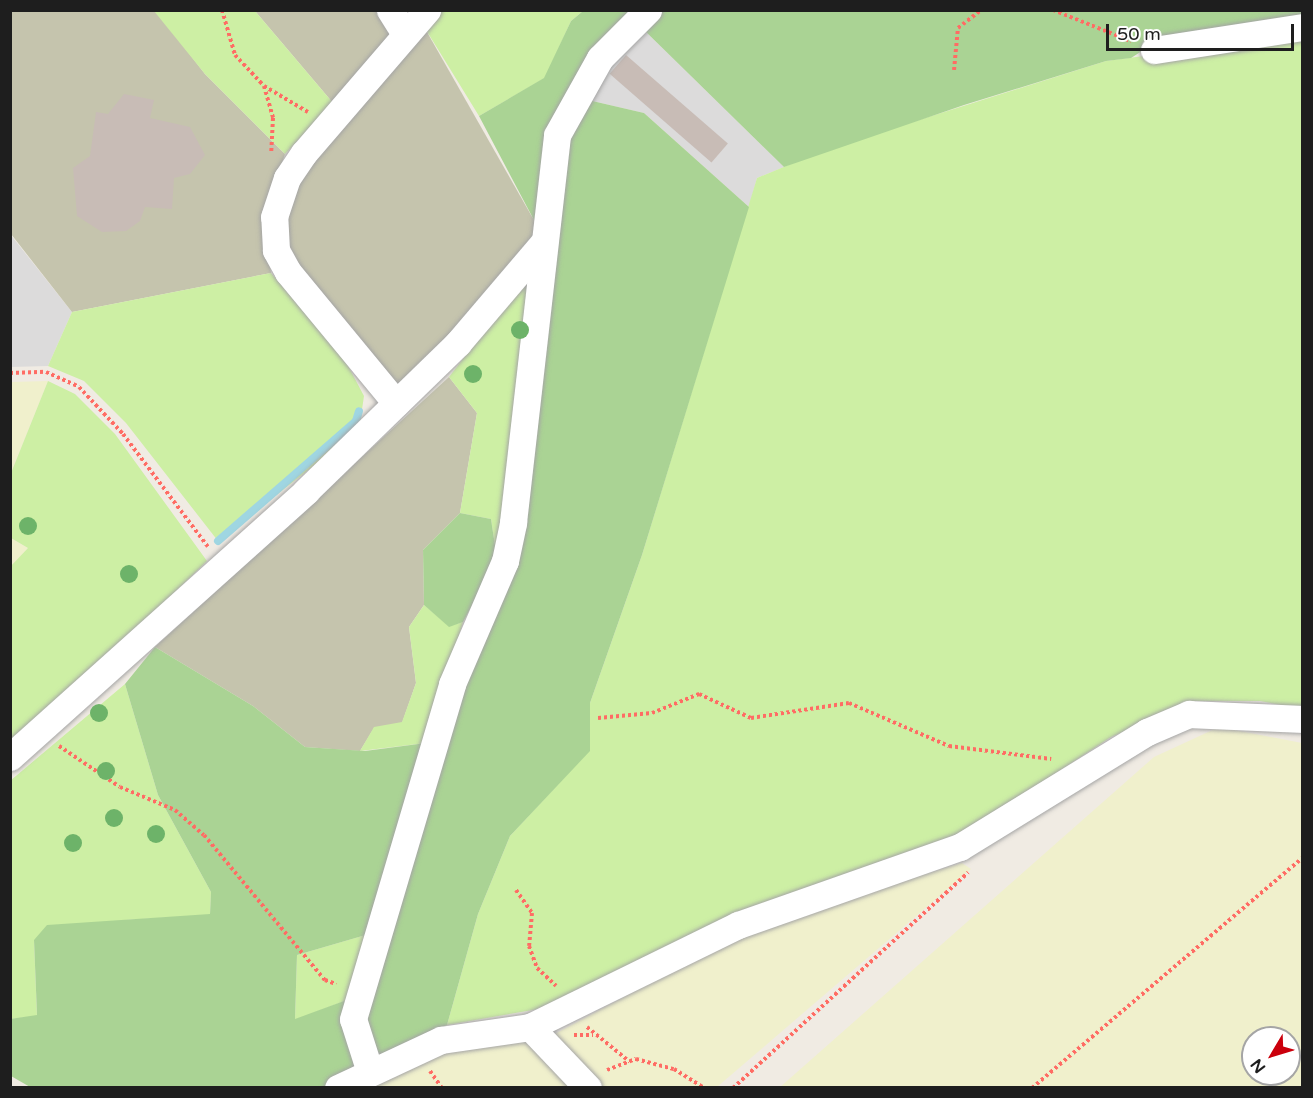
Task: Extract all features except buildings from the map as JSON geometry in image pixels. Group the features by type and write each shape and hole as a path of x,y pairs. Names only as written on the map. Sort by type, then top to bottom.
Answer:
{"street":[{"path":"390,10 405,34"},
{"path":"396,403 276,250 274,217 287,178 427,10"},
{"path":"369,1069 353,1032 362,995 452,684 505,561 519,483 557,135 600,58 648,10"},
{"path":"1154,50 1302,27"},
{"path":"10,758 396,403 458,343 544,242"},
{"path":"338,1088 369,1069 441,1040 530,1028 747,921 960,847 1097,765 1147,732 1189,714 1302,719"},
{"path":"530,1028 584,1084"}],"path":[{"path":"222,10 235,55 264,86 301,111 338,116"},
{"path":"954,70 958,28 981,10"},
{"path":"1053,10 1154,50"},
{"path":"264,86 273,118 270,164"},
{"path":"10,373 46,372 79,387 123,434 221,565"},
{"path":"598,718 652,712 699,694 751,718 849,703 949,746 1097,765"},
{"path":"38,734 120,787 175,810 204,836 326,980 362,995"},
{"path":"1032,1088 1302,858"},
{"path":"733,1088 971,870"},
{"path":"516,890 532,913 529,946 537,968 570,1009 630,1062 674,1069 705,1088"},
{"path":"584,1084 630,1062"}],"shaded area":[{"path":"11,11 156,11 205,74 285,154 264,216 271,273 72,312 11,234"},
{"path":"255,11 379,11 394,34 333,103"},
{"path":"423,25 535,222 532,242 403,385 393,385 289,256 287,212 302,173"},
{"path":"643,29 784,167 757,178 749,207 644,113 588,100 592,77"},
{"path":"10,234 72,312 48,366 11,367"},
{"path":"449,377 477,413 460,513 423,550 424,605 409,627 416,683 402,723 374,728 360,751 305,747 253,706 155,647"},
{"path":"48,381 11,473 11,382"},
{"path":"11,538 28,548 11,567"},
{"path":"1219,727 1302,743 1302,1087 779,1088 1154,757"},
{"path":"962,863 971,869 717,1087 599,1087 549,1037 761,924"},
{"path":"528,1039 571,1088 358,1088 468,1044"}],"green space":[{"path":"662,10 1302,11 1302,16 1156,42 1131,58 1106,61 964,105 784,167 643,29"},
{"path":"154,11 255,11 333,103 285,154 205,74"},
{"path":"438,11 583,11 571,21 545,78 479,116 423,25"},
{"path":"583,11 636,11 596,46 535,222 479,116 544,78 571,21"},
{"path":"1302,35 1302,709 1260,701 1195,701 1111,737 974,827 550,1007 447,1025 478,914 510,836 590,750 590,703 642,555 757,178 827,149 1106,61"},
{"path":"588,100 644,113 749,207 642,555 590,703 590,751 510,836 478,914 447,1025 376,1057 359,1028 468,658 511,564 557,151"},
{"path":"271,273 346,362 364,396 359,430 218,541 126,423 84,381 48,366 72,312"},
{"path":"525,279 531,296 497,559 491,519 460,513 477,413 449,377"},
{"path":"48,381 75,394 115,434 207,561 20,742 11,738 10,567 28,548 11,538 11,473"},
{"path":"460,513 491,519 497,559 463,622 449,627 424,605 423,550"},
{"path":"424,605 449,626 463,622 426,743 360,751 374,727 402,722 416,683 409,627"},
{"path":"155,647 253,706 305,747 365,751 426,743 376,932 297,955 295,1019 352,998 359,1066 324,1087 30,1087 11,1076 10,1019 37,1015 34,940 47,925 210,914 211,892 158,795 125,684"},
{"path":"125,684 158,795 211,892 210,915 125,920 34,940 37,1016 11,1019 10,781"},
{"path":"376,932 352,998 295,1020 297,955"}],"waterway":[{"path":"218,541 356,421 359,411"}]}
